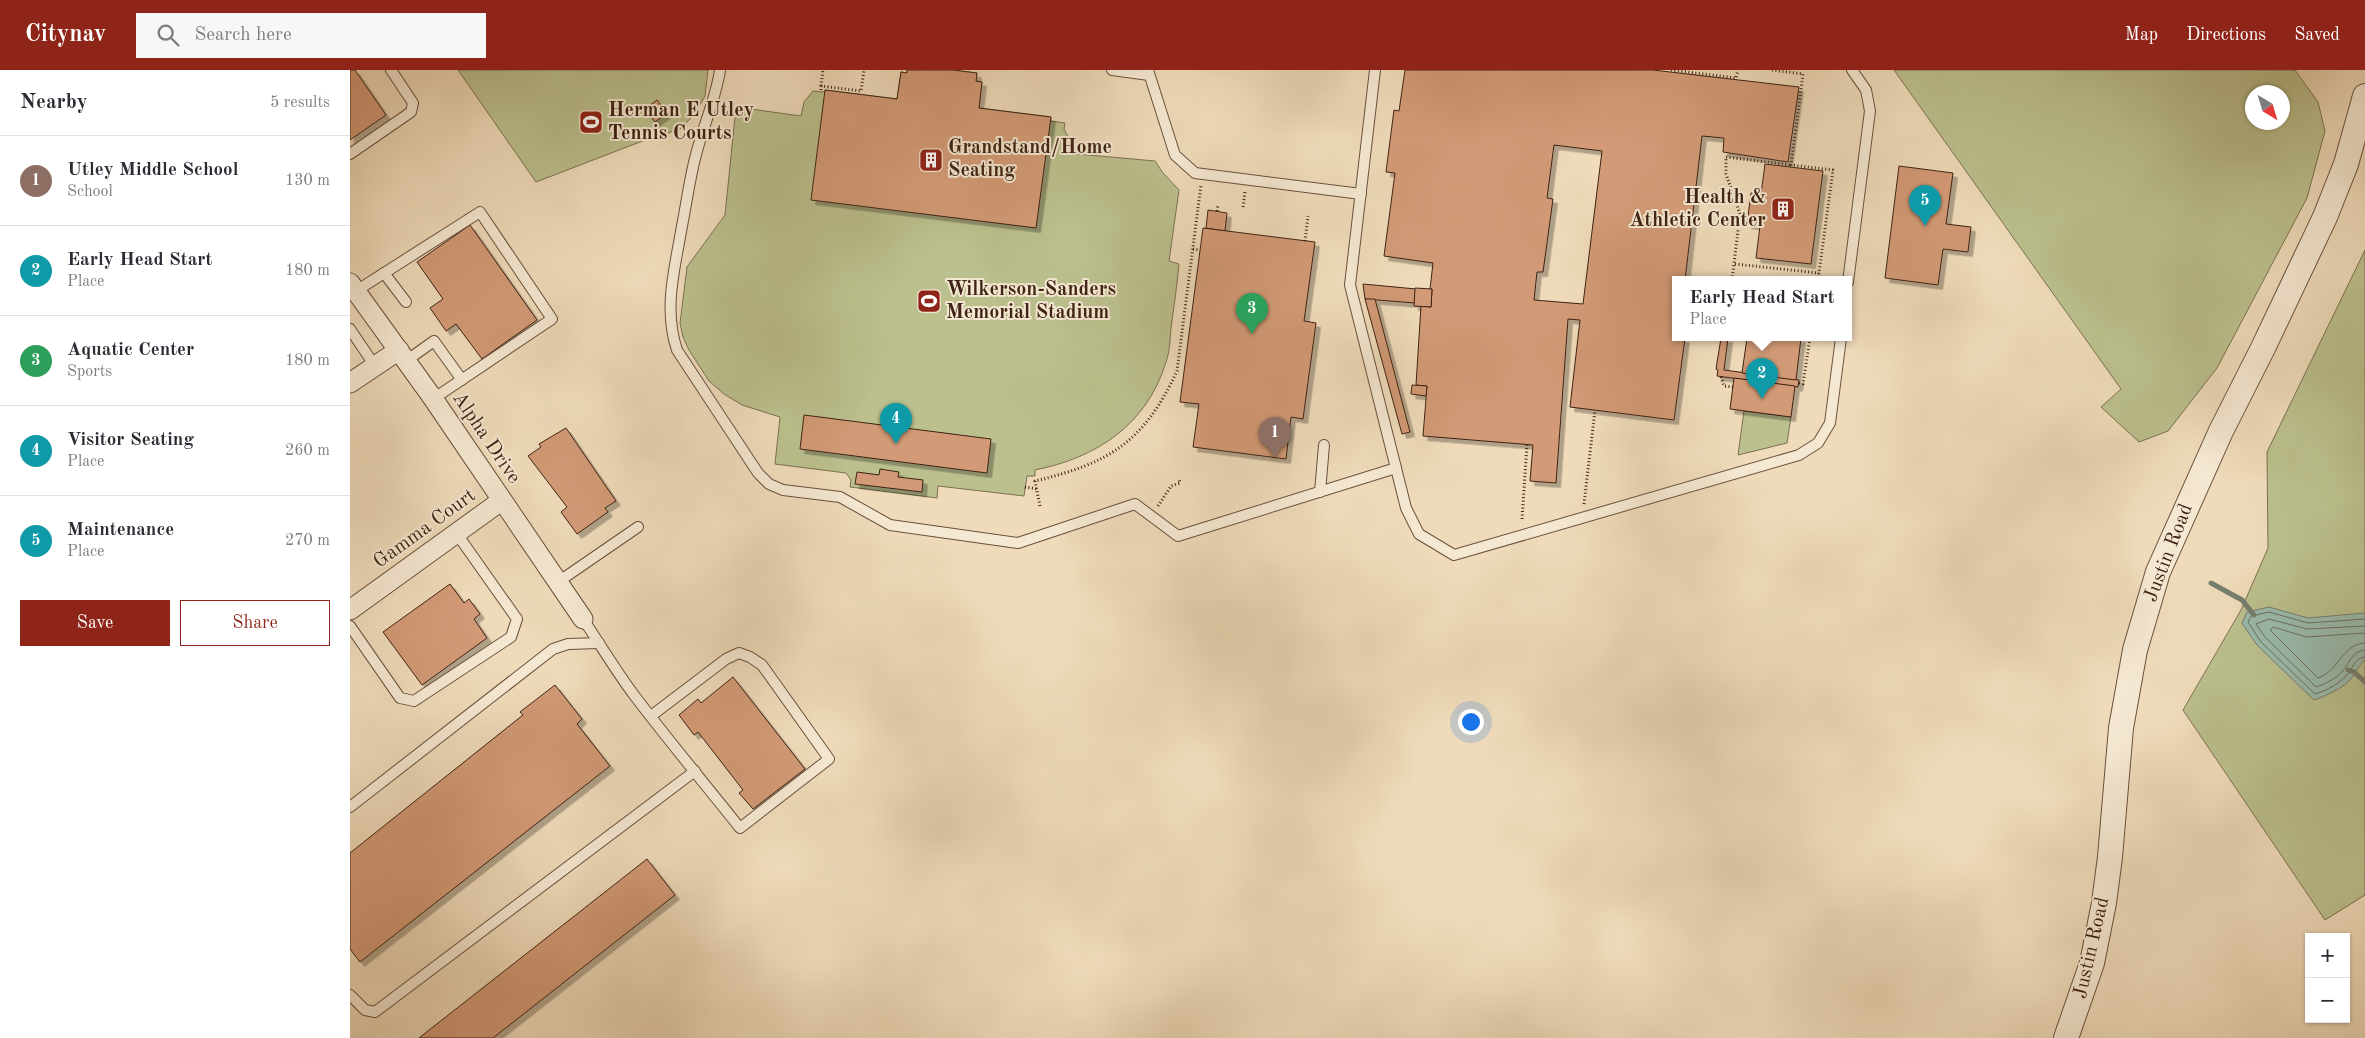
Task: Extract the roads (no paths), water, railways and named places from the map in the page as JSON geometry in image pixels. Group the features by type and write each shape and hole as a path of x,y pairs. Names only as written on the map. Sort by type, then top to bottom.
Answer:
{"street":[{"name":"Justin Road","path":"2066,1038 2092,962 2104,903 2110,857 2121,728 2135,650 2158,572 2221,430 2263,348 2325,217 2346,164 2365,96"},
{"name":"Alpha Drive","path":"353,287 403,355 583,619"},
{"path":"350,383 375,366 403,355"},
{"name":"Gamma Court","path":"350,610 501,501"}],"lane":[{"path":"350,154 411,112 413,103 391,70"},
{"path":"720,70 717,90 708,113 691,179 669,298 670,323 677,350 758,473 769,484 783,490 840,497 890,525 1018,543 1135,504 1178,536 1396,468"},
{"path":"1112,70 1148,72 1175,155 1195,173 1361,194"},
{"path":"1375,70 1350,285 1406,508 1419,534 1454,555 1799,455 1818,443 1830,423 1841,341"},
{"path":"1849,276 1870,111 1866,90 1852,70"},
{"path":"353,287 384,273 480,212 552,319 433,399"},
{"path":"384,273 406,302"},
{"path":"350,329 375,366"},
{"path":"403,355 434,341 462,380"},
{"path":"1320,492 1324,445"},
{"path":"558,582 638,527"},
{"path":"350,626 400,698 414,701 511,637 516,619 457,534"},
{"path":"583,619 633,694 740,828 829,759 762,664 739,653 726,658 651,716"},
{"path":"350,807 553,649 568,644 599,643"},
{"path":"350,995 365,1010 375,1012 695,771"}],"water":[{"path":"2269,607 2308,618 2365,613 2365,660 2346,684 2314,700 2257,645 2242,623 2247,612"}],"waterway":[{"path":"2211,583 2242,600 2254,615"},
{"path":"2348,670 2354,672 2365,682"}],"place":[{"name":"Herman E Utley Tennis Courts","path":"591,122"},
{"name":"Grandstand/Home Seating","path":"931,160"},
{"name":"Health & Athletic Center","path":"1783,209"},
{"name":"Maintenance","path":"1925,226"},
{"name":"Wilkerson-Sanders Memorial Stadium","path":"929,301"},
{"name":"Aquatic Center","path":"1252,334"},
{"name":"Early Head Start","path":"1762,399"},
{"name":"Visitor Seating","path":"896,444"},
{"name":"Utley Middle School","path":"1275,458"}]}
